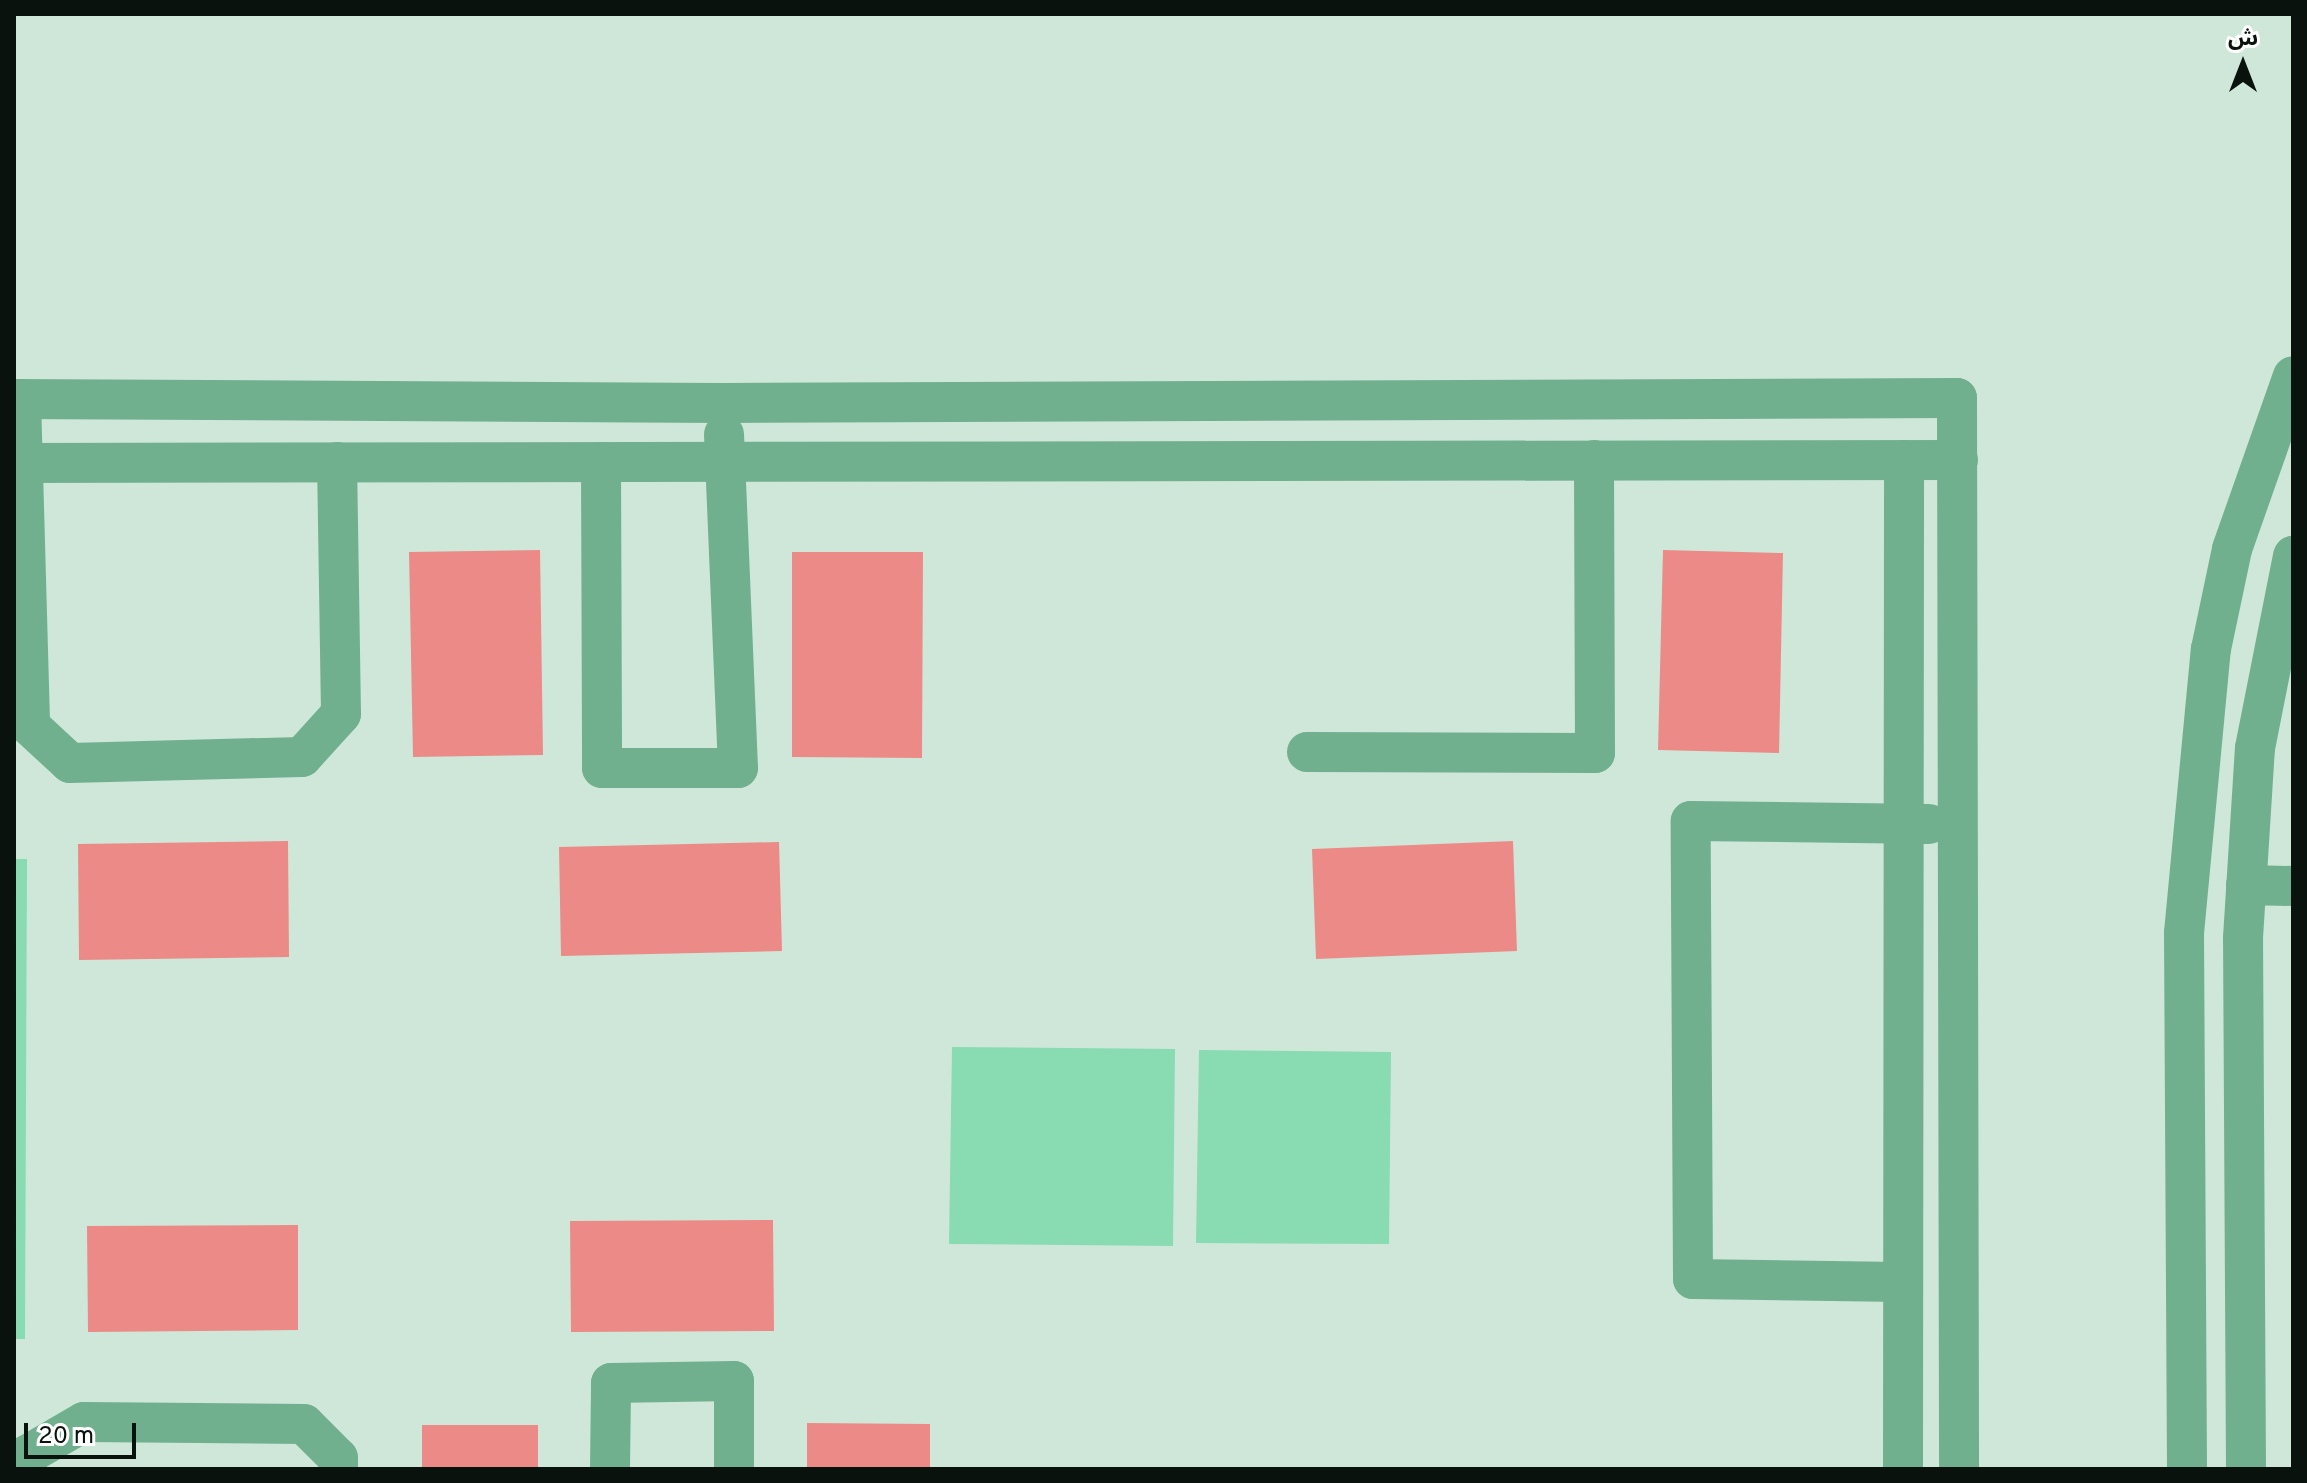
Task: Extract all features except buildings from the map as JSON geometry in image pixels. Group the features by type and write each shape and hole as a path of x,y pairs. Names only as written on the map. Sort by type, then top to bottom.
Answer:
{"street":[{"path":"2187,1469 2184,933 2211,649 2232,549 2293,376"},
{"path":"337,462 341,714 302,757 70,763 30,726 18,399 722,403 1957,398 1959,1469"},
{"path":"601,462 602,768 738,768 722,403"},
{"path":"1307,752 1595,753 1594,460"},
{"path":"1903,1469 1904,460"},
{"path":"19,463 1958,460"},
{"path":"2246,1469 2246,885 2255,748 2293,556"},
{"path":"1901,1282 1693,1279 1691,821 1957,824"},
{"path":"2246,885 2293,886"},
{"path":"610,1469 611,1383 734,1381 734,1469"},
{"path":"27,1469 27,1455 84,1422 100,1422 304,1424 338,1458 338,1469"}],"green space":[{"path":"14,859 27,859 25,1339 14,1339"},
{"path":"952,1047 1175,1049 1173,1246 949,1244"},
{"path":"1199,1050 1391,1052 1389,1244 1196,1243"}]}
